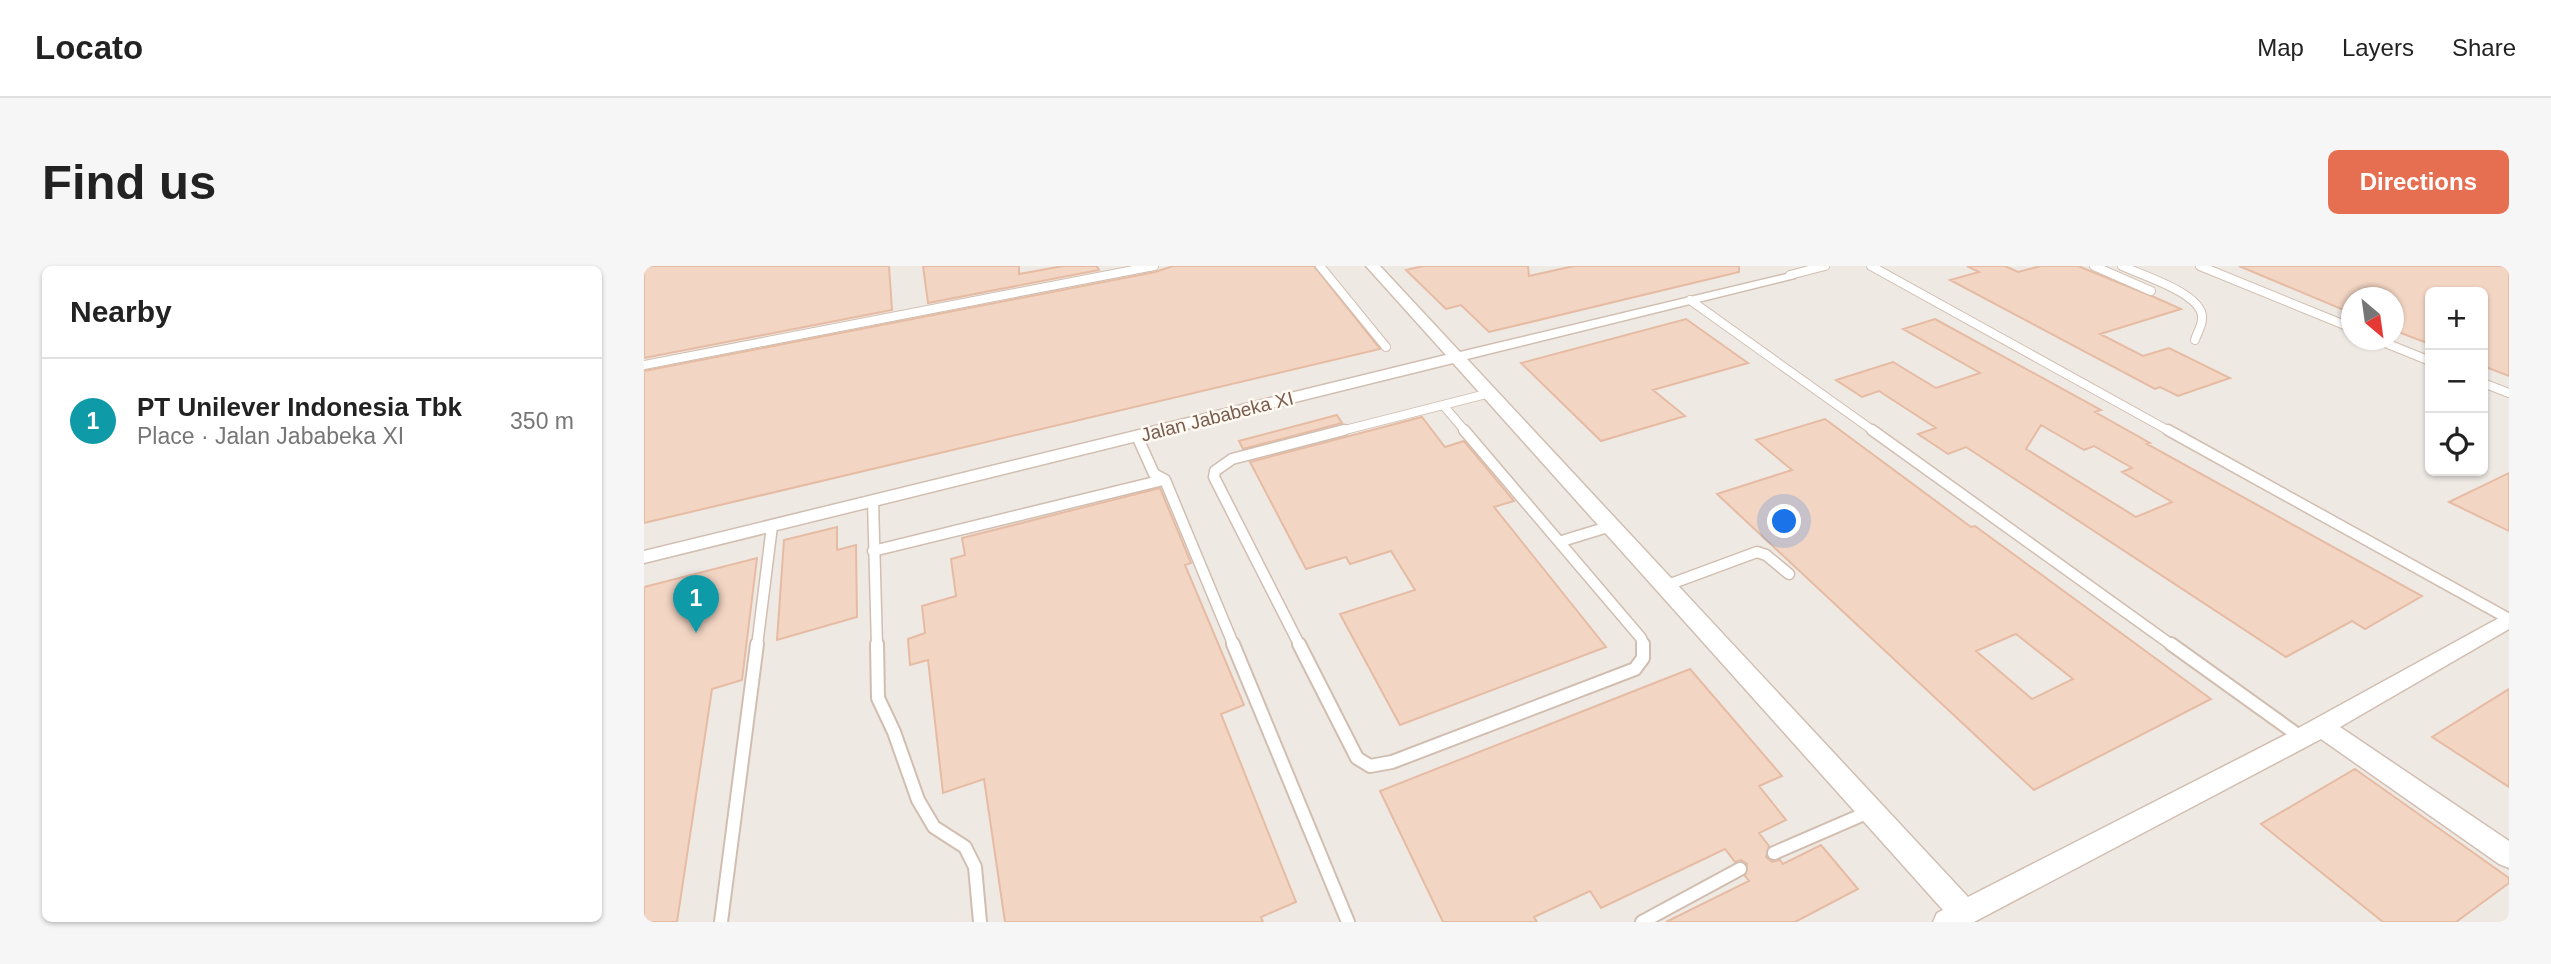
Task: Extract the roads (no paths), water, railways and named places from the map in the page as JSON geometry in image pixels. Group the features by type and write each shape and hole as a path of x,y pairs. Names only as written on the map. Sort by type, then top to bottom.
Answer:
{"street":[{"path":"1373,266 1871,811 1955,917 2312,733 2509,619"},
{"path":"1771,266 1790,275"},
{"name":"Jalan Jababeka XI","path":"644,557 1790,275"},
{"path":"2312,733 2509,856"}],"lane":[{"path":"644,365 1154,266"},
{"path":"1320,266 1386,347"},
{"path":"1790,275 1825,266"},
{"path":"1871,266 2509,619"},
{"path":"2094,266 2151,291"},
{"path":"2122,266 2190,296 2199,305 2203,317 2195,340"},
{"path":"2200,266 2341,324"},
{"path":"1690,300 2312,733"},
{"path":"2403,350 2425,359"},
{"path":"2488,385 2509,393"},
{"path":"1443,404 1562,541 1641,638 1646,648 1644,660 1635,669 1387,764 1370,766 1357,758 1214,477 1215,471 1232,460 1443,404 1490,393"},
{"path":"1137,436 1154,474 1164,480 1348,922"},
{"path":"873,551 1164,480"},
{"path":"873,501 878,698 894,732 918,800 934,827 965,847 975,867 980,922"},
{"path":"721,922 772,526"},
{"path":"1562,541 1611,526"},
{"path":"1665,586 1757,552 1766,555 1788,575"},
{"path":"1774,853 1871,811"},
{"path":"1642,922 1740,869"}],"place":[{"name":"PT Unilever Indonesia Tbk","path":"696,633"}]}
